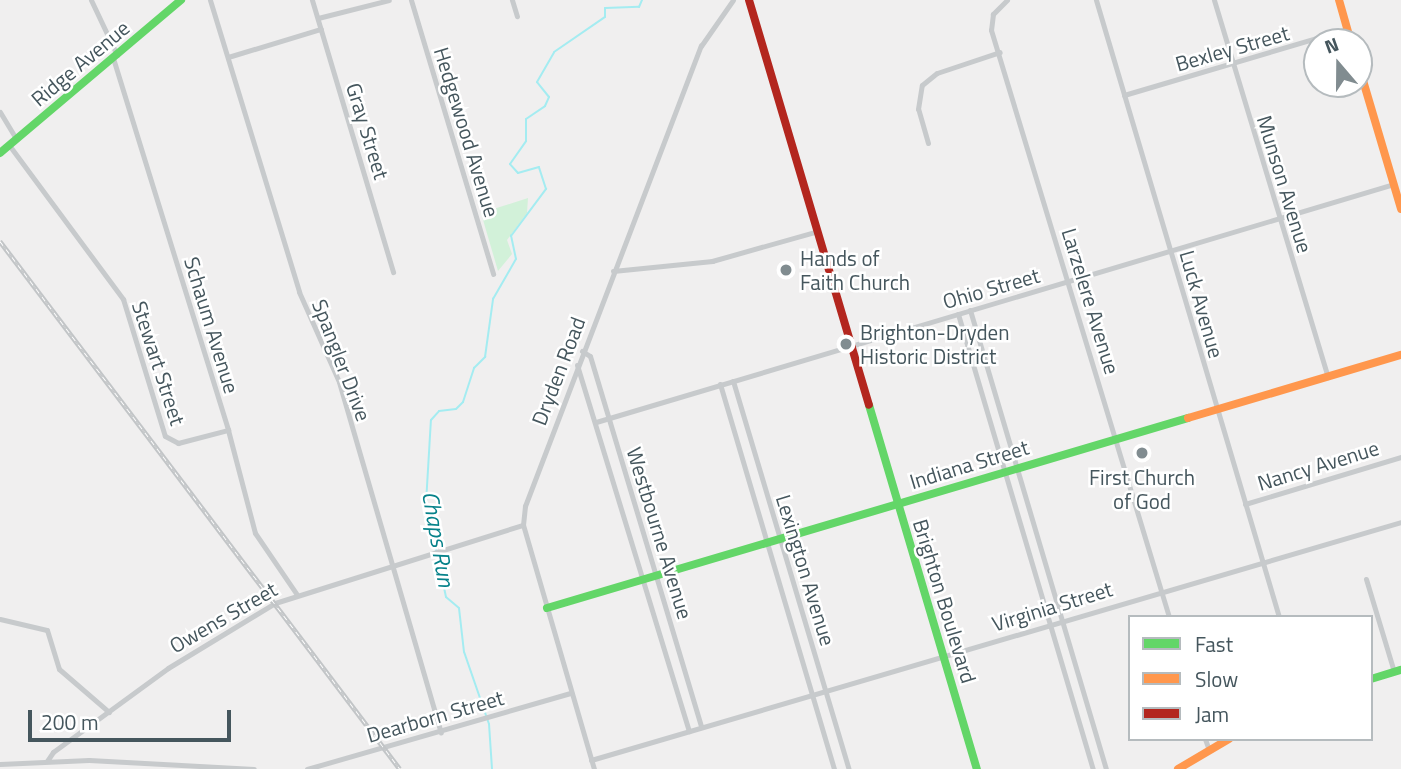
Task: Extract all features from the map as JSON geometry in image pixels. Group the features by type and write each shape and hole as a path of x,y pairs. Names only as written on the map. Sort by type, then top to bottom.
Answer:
{"street":[{"name":"Schaum Avenue","path":"91,0 115,57 228,430 255,533 296,593"},
{"name":"Ridge Avenue","path":"0,153 181,0"},
{"name":"Spangler Drive","path":"210,0 299,292 339,382 441,732"},
{"name":"Gray Street","path":"312,0 393,272"},
{"path":"318,18 388,0"},
{"name":"Hedgewood Avenue","path":"411,0 493,274"},
{"path":"512,0 517,16"},
{"name":"Dryden Road","path":"594,769 523,526 525,506 582,351 701,46 733,0"},
{"name":"Brighton Boulevard","path":"749,0 977,769"},
{"name":"Larzelere Avenue","path":"1007,0 990,22 1168,615"},
{"name":"Luck Avenue","path":"1096,0 1278,615"},
{"name":"Munson Avenue","path":"1214,0 1328,377"},
{"path":"1339,0 1348,28"},
{"path":"228,57 321,29"},
{"name":"Bexley Street","path":"1124,95 1303,43"},
{"path":"928,143 918,109 922,85 937,74 1000,52"},
{"path":"1368,98 1401,209"},
{"path":"0,112 16,139"},
{"name":"Stewart Street","path":"9,145 123,299 165,436 178,443 228,430"},
{"name":"Ohio Street","path":"596,422 1394,184"},
{"path":"613,271 712,261 818,231"},
{"path":"970,310 1106,769"},
{"path":"958,314 1093,769"},
{"name":"Westbourne Avenue","path":"582,351 590,356 701,727"},
{"name":"Indiana Street","path":"547,608 1401,355"},
{"name":"Westbourne Avenue","path":"577,365 689,731"},
{"name":"Lexington Avenue","path":"733,381 849,769"},
{"name":"Lexington Avenue","path":"720,384 834,769"},
{"name":"Nancy Avenue","path":"1245,504 1401,457"},
{"name":"Virginia Street","path":"591,760 1049,623 1401,522"},
{"name":"Owens Street","path":"47,761 53,752 184,658 296,593 523,526"},
{"path":"1366,579 1398,671 1373,679"},
{"path":"0,619 36,625 49,633 59,669 109,712"},
{"name":"Dearborn Street","path":"307,769 571,693"},
{"path":"1206,741 1209,750"},
{"path":"1178,769 1225,741"},
{"path":"0,764 47,761 254,769"}],"green space":[{"path":"528,198 527,213 507,240 512,254 498,271 481,213"}],"waterway":[{"name":"Chaps Run","path":"492,769 489,724 464,652 459,608 446,597 426,503 431,420 439,411 456,409 463,402 474,368 485,357 493,299 516,259 511,236 546,189 539,167 518,173 510,164 526,141 526,119 545,106 549,97 537,82 554,52 605,17 605,8 639,7 642,0"}],"railway":[{"path":"0,241 400,769"}],"traffic: fast":[{"path":"0,153 181,0"},
{"path":"869,405 977,769"},
{"path":"547,608 1188,418"},
{"path":"1373,678 1401,670"}],"traffic: slow":[{"path":"1339,0 1347,28"},
{"path":"1368,98 1401,209"},
{"path":"1188,418 1401,355"},
{"path":"1178,769 1226,741"}],"traffic: jam":[{"path":"749,0 869,405"}],"place":[{"name":"Hands of Faith Church","path":"786,270"},
{"name":"Brighton-Dryden Historic District","path":"846,344"},
{"name":"First Church of God","path":"1142,453"}]}
